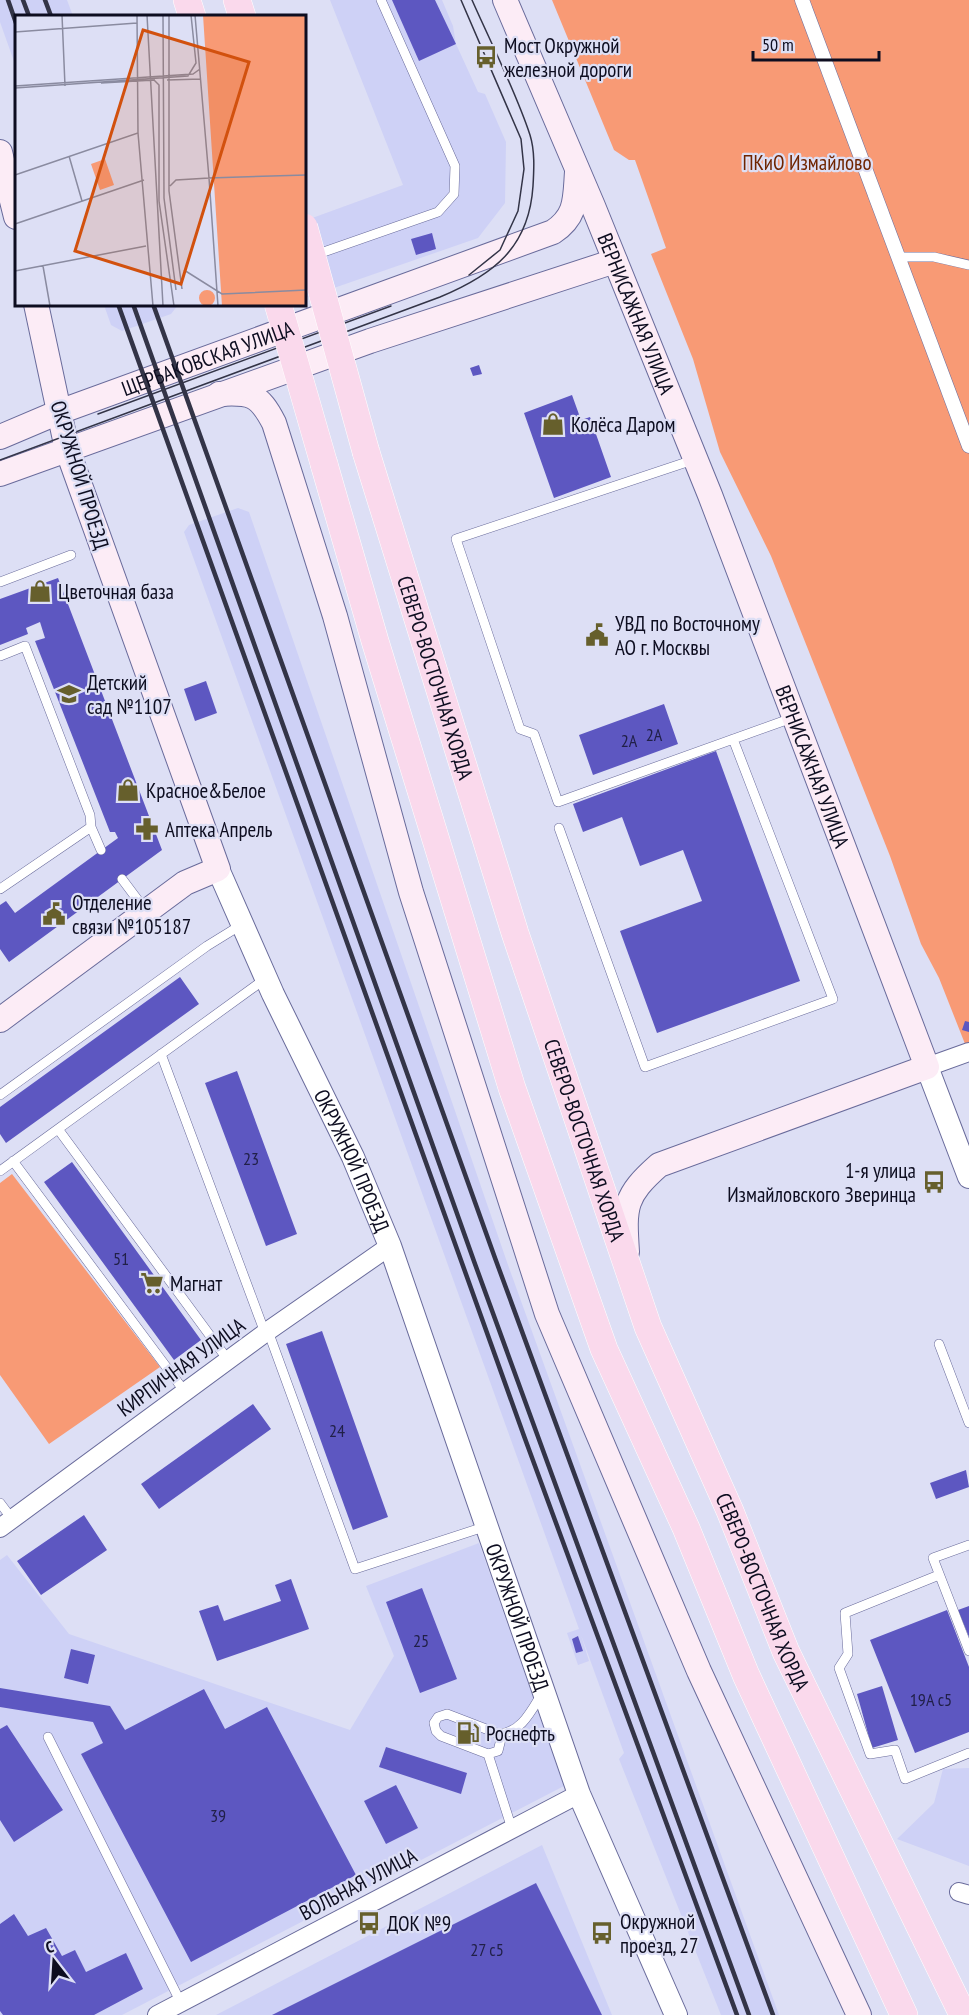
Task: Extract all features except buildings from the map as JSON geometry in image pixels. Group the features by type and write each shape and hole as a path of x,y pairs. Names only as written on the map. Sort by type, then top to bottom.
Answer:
{"main road":[{"path":"187,0 192,15"},
{"path":"237,0 242,15"},
{"name":"ВЕРНИСАЖНАЯ УЛИЦА","path":"505,0 696,459 927,1068"},
{"path":"0,152 15,213"},
{"name":"ЩЕРБАКОВСКАЯ УЛИЦА","path":"0,437 58,412 553,232 566,224 572,213 577,169"},
{"name":"СЕВЕРО-ВОСТОЧНАЯ ХОРДА","path":"306,234 366,452 515,933 629,1275 786,1652 963,2015"},
{"name":"ЩЕРБАКОВСКАЯ УЛИЦА","path":"0,474 370,341 615,261"},
{"name":"ОКРУЖНОЙ ПРОЕЗД","path":"36,306 68,449 218,869"},
{"path":"279,306 375,642 505,1066 604,1349 686,1528 746,1675 904,2015"},
{"path":"219,394 237,393 254,396 263,403 274,423 335,616 411,892 547,1314 699,1671 859,2015"},
{"path":"0,1020 185,883 218,869"},
{"path":"629,1275 627,1204 637,1185 659,1165 927,1068"}],"street":[{"path":"802,0 969,446"},
{"name":"ОКРУЖНОЙ ПРОЕЗД","path":"218,869 266,978 353,1156 390,1246 542,1693 676,2015"},
{"path":"969,1052 927,1068 969,1177"},
{"name":"КИРПИЧНАЯ УЛИЦА","path":"6,1524 228,1360 390,1246"},
{"name":"ВОЛЬНАЯ УЛИЦА","path":"157,2015 585,1792"}],"lane":[{"path":"306,258 438,212 454,194 455,166 381,0"},
{"path":"898,257 934,257 969,265"},
{"path":"696,459 456,539 520,729 534,734 558,802 795,717"},
{"path":"0,582 71,555"},
{"path":"0,656 25,646 90,815 91,827 101,850"},
{"path":"559,828 645,1067 833,999 733,739"},
{"path":"0,889 91,827"},
{"path":"122,879 146,911"},
{"path":"0,1095 207,946 242,924"},
{"path":"0,1171 266,978"},
{"path":"161,1054 355,1569 487,1526"},
{"path":"58,1129 228,1360"},
{"path":"13,1161 185,1392"},
{"path":"939,1344 969,1423"},
{"path":"0,1503 6,1524"},
{"path":"969,1545 933,1558 969,1652"},
{"path":"939,1575 845,1613 848,1654 839,1668 870,1754 895,1750 905,1779 969,1753"},
{"path":"498,1734 501,1739 498,1751 489,1754 441,1736 436,1731 434,1723 438,1717 447,1714 498,1734 511,1733 526,1720 542,1693"},
{"path":"48,1737 181,2003"},
{"path":"489,1754 512,1829"}],"shaded area":[{"path":"0,0 67,0 73,15 15,15 15,64 0,22"},
{"path":"330,0 442,0 453,26 456,44 478,92 485,94 506,142 505,203 478,238 306,298 306,220 403,185"},
{"path":"104,306 177,306 171,314 122,331 111,325"},
{"path":"238,508 249,512 508,1265 779,2015 721,2015 619,1759 624,1753 581,1635 589,1661 578,1665 567,1633 579,1629 184,532 189,525"},
{"path":"479,1543 564,1786 122,2015 0,2015 0,1560 7,1555 69,1634 350,1730 394,1656 366,1586"},
{"path":"969,1768 969,1866 897,1839 934,1803 943,1769"},
{"path":"542,1845 612,2015 216,2015"}],"green space":[{"name":"ПКиО Измайлово","path":"552,0 969,0 969,1054 939,978 921,944 890,856 771,556 720,452 693,359 651,254 666,248 635,160 629,160 614,150"},
{"path":"12,1174 160,1367 49,1444 0,1375 0,1183"}],"tram line":[{"path":"461,0 521,139 524,169 518,211 500,250 469,275"},
{"path":"0,460 440,297 492,269 516,243 524,226 530,208 534,160 530,135 518,102 472,0"},
{"path":"98,414 391,306"}],"railway":[{"path":"8,0 15,20"},
{"path":"23,0 29,15"},
{"path":"45,0 51,15"},
{"path":"119,306 524,1436 737,2015"},
{"path":"134,306 475,1264 749,2015"},
{"path":"154,306 495,1258 773,2015"}],"place":[{"name":"Мост Окружной железной дороги","path":"486,57"},
{"name":"Колёса Даром","path":"553,424"},
{"name":"Цветочная база","path":"40,591"},
{"name":"УВД по Восточному АО г. Москвы","path":"597,635"},
{"name":"Детский сад №1107","path":"69,694"},
{"name":"Красное&Белое","path":"128,790"},
{"name":"Аптека Апрель","path":"147,829"},
{"name":"Отделение связи №105187","path":"54,914"},
{"name":"1-я улица Измайловского Зверинца","path":"934,1182"},
{"name":"Магнат","path":"152,1283"},
{"name":"Роснефть","path":"468,1733"},
{"name":"ДОК №9","path":"369,1923"},
{"name":"Окружной проезд, 27","path":"602,1933"}]}
